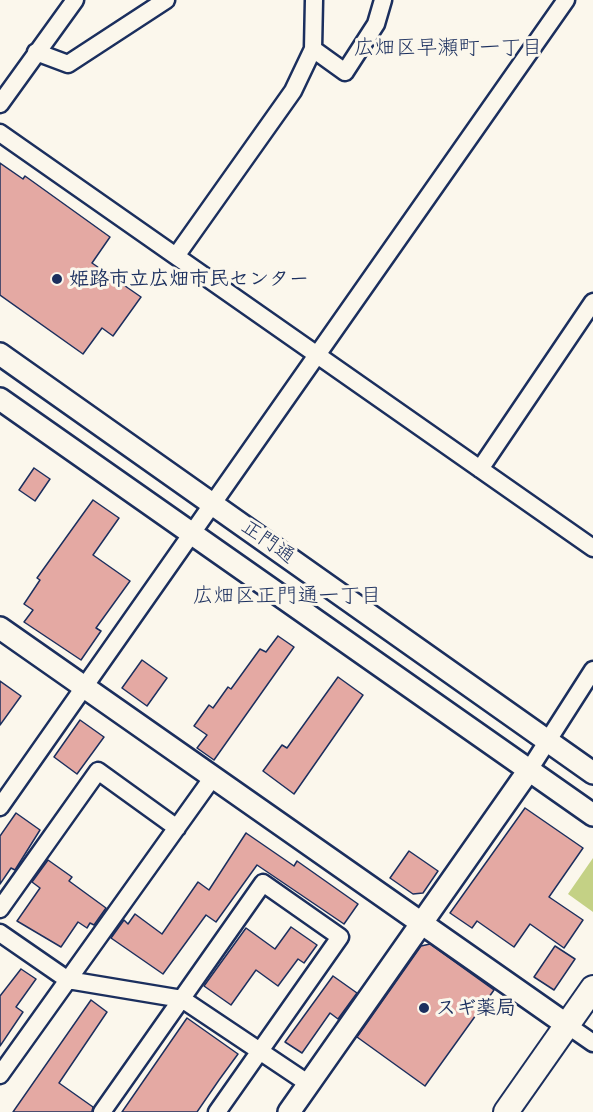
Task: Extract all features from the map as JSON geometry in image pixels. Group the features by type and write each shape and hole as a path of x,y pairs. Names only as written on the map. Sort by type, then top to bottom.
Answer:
{"main road":[{"path":"506,1112 593,988"}],"street":[{"path":"0,105 75,0"},
{"path":"36,52 68,64 166,0"},
{"path":"176,256 293,91 313,49 314,0"},
{"path":"313,49 345,72 376,24 383,0"},
{"path":"0,807 566,0"},
{"path":"0,133 593,548"},
{"path":"480,469 593,302"},
{"name":"正門通","path":"0,354 593,773"},
{"name":"正門通","path":"0,399 593,815"},
{"path":"0,628 593,1043"},
{"path":"289,1112 528,770 593,670"},
{"path":"0,909 98,771 177,828"},
{"path":"0,1076 213,777"},
{"path":"102,1112 263,883 340,937 216,1112"},
{"path":"0,933 68,980 182,999 309,1084"}],"green space":[{"path":"593,858 593,912 568,894"}],"building":[{"name":"姫路市立広畑市民センター","path":"0,163 23,179 25,176 110,237 92,263 141,297 113,336 102,328 83,354 0,295"},
{"path":"34,468 50,479 35,501 19,490"},
{"path":"93,500 119,518 93,555 130,581 96,628 101,631 81,660 24,622 33,610 24,604 40,580 37,578"},
{"path":"278,636 294,647 214,760 197,748 207,735 194,726 209,705 213,708 228,687 231,689 260,649 266,652"},
{"path":"142,660 167,678 147,706 122,688"},
{"path":"338,677 363,695 294,794 263,771 282,745 287,748"},
{"path":"0,681 21,696 0,725"},
{"path":"80,720 104,737 77,774 54,757"},
{"path":"525,808 583,848 549,897 583,920 564,948 530,924 514,947 477,921 472,928 450,913"},
{"path":"16,813 40,830 15,870 11,868 0,884 0,836"},
{"path":"246,833 294,866 297,861 358,904 344,924 257,865 216,922 206,915 163,974 111,938 124,920 128,924 135,914 162,934 198,882 209,890"},
{"path":"409,851 438,871 423,893 413,894 390,878"},
{"path":"48,860 72,877 69,881 106,908 94,925 90,923 87,928 78,922 61,947 17,921 40,888 32,882"},
{"path":"291,927 317,945 304,963 298,959 278,986 256,970 231,1005 204,986 246,928 275,949"},
{"path":"430,944 494,990 425,1086 357,1037 421,946"},
{"path":"555,946 575,959 554,990 534,977"},
{"path":"21,969 36,979 16,1007 23,1012 0,1046 0,996"},
{"path":"333,976 357,993 338,1019 330,1013 302,1053 285,1042"},
{"path":"91,1000 107,1012 59,1083 93,1107 92,1112 13,1112"},
{"path":"187,1018 238,1054 197,1112 122,1112"}],"place":[{"name":"姫路市立広畑市民センター","path":"57,279"},
{"name":"スギ薬局","path":"424,1008"}],"district":[{"name":"広畑区早瀬町一丁目","path":"448,48"},
{"name":"広畑区正門通一丁目","path":"287,596"}]}
